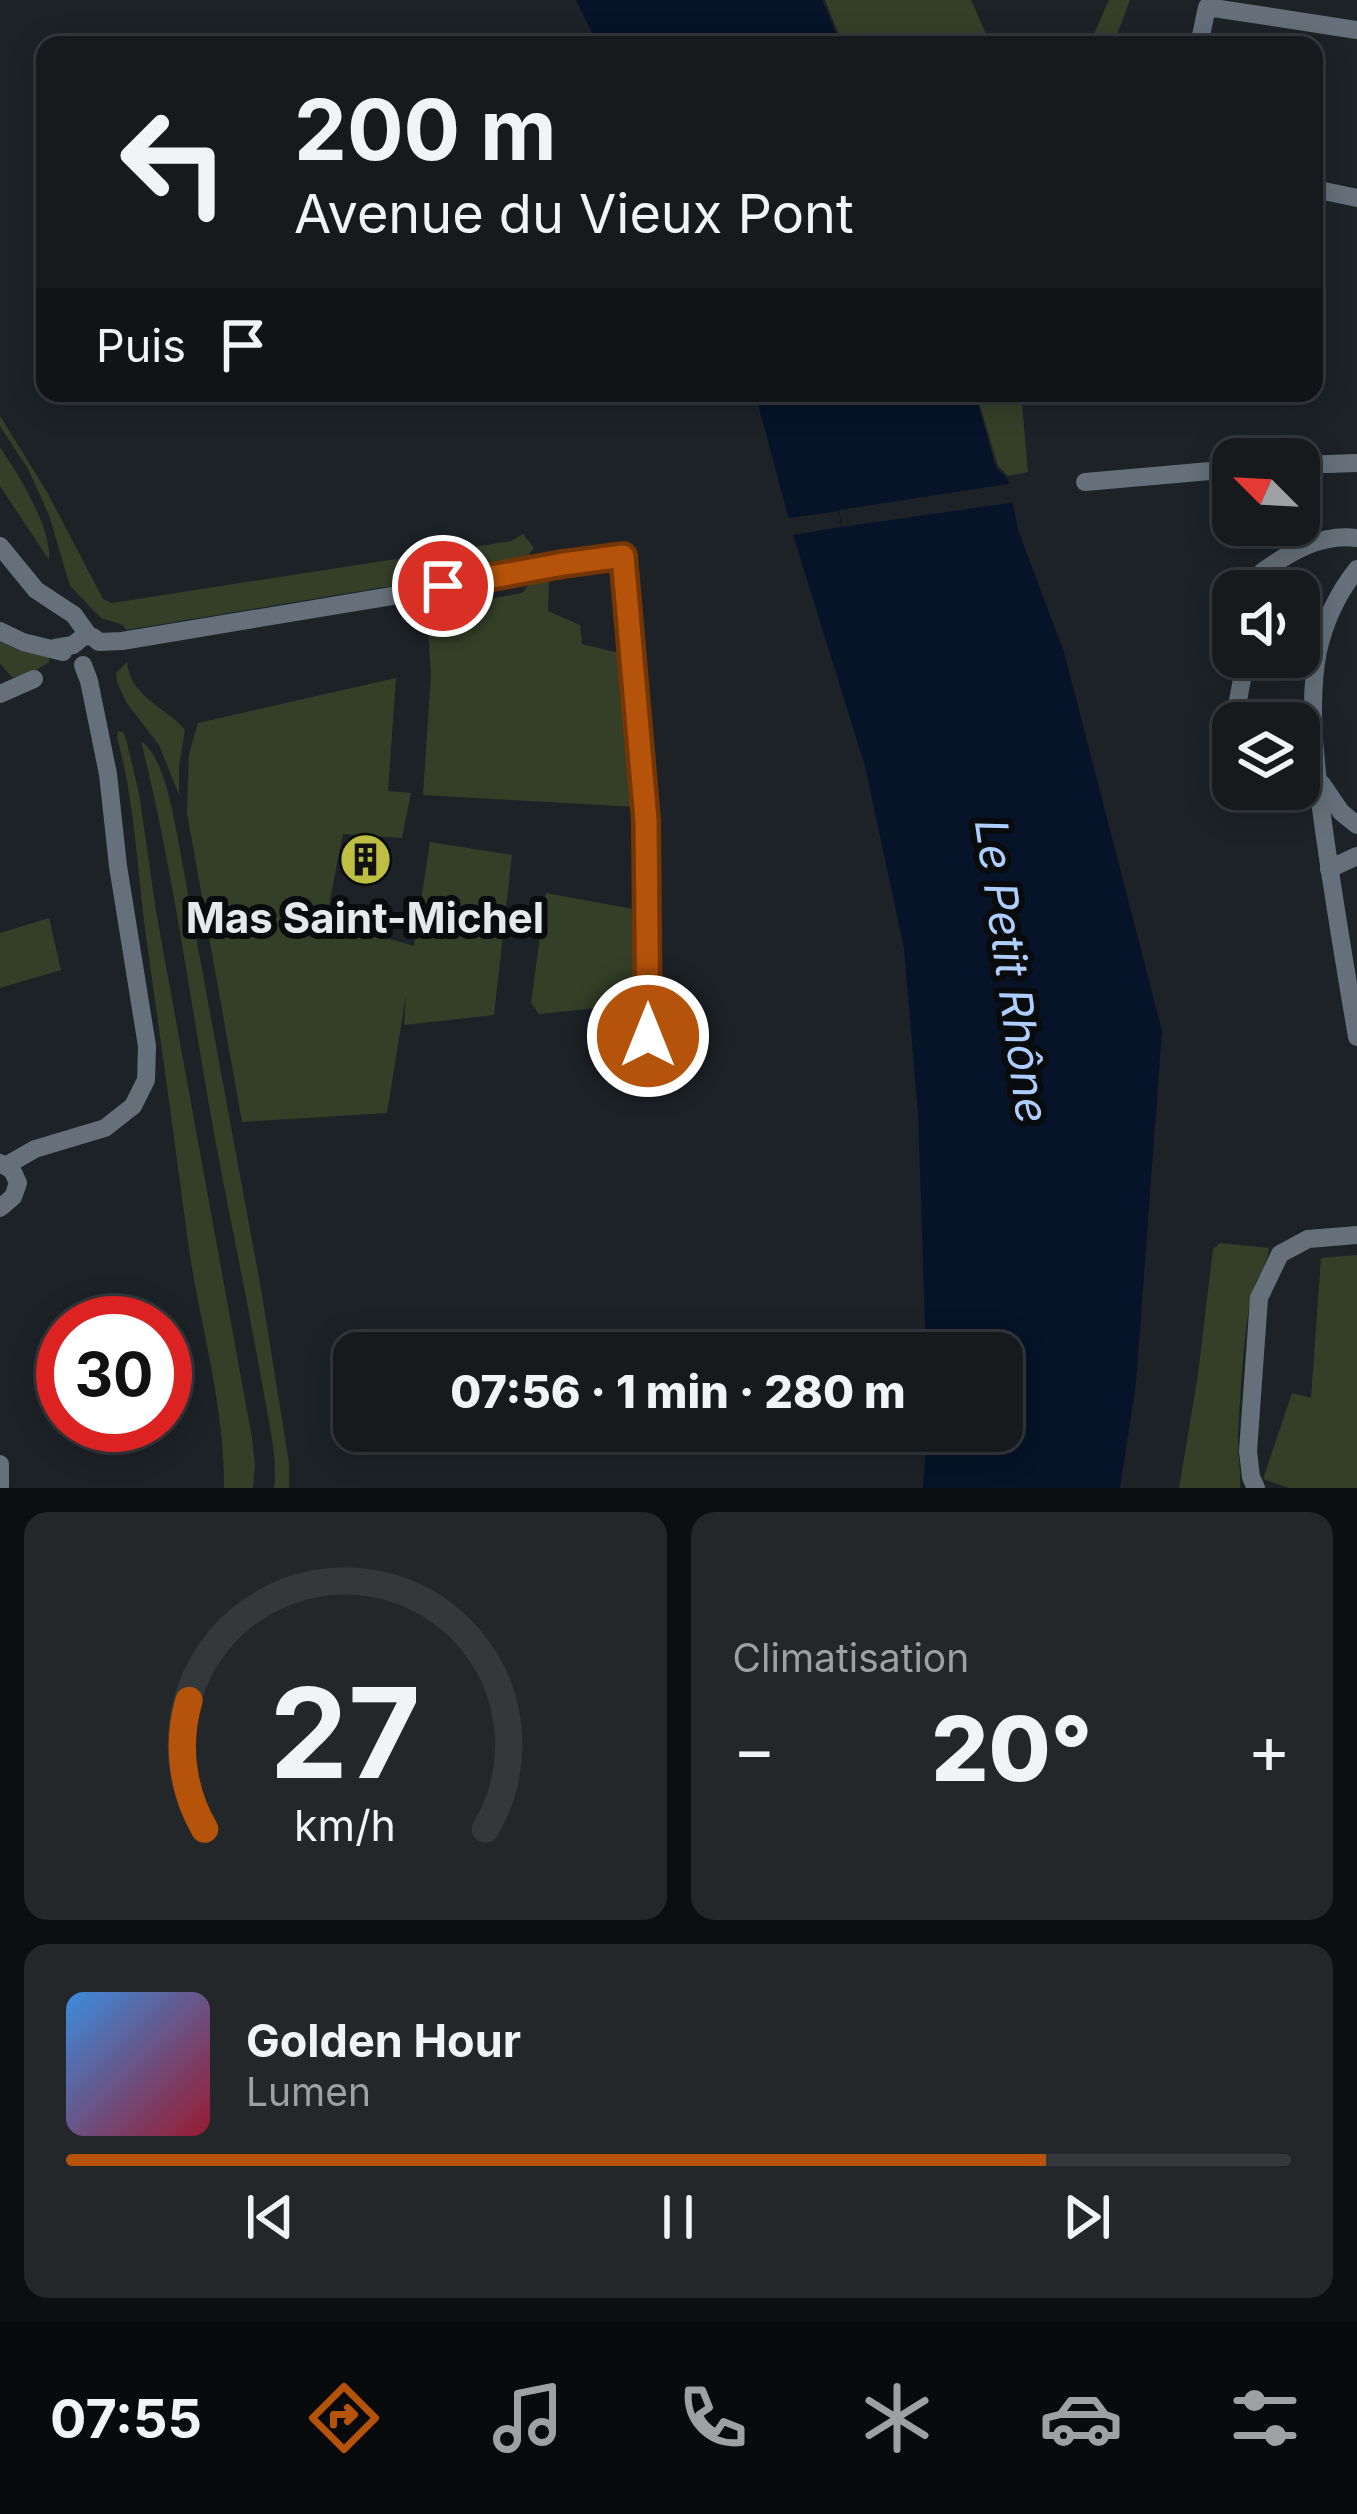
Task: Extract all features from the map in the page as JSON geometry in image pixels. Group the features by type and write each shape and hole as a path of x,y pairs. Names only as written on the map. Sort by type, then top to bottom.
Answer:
{"street":[{"path":"1201,36 1207,8 1357,30"},
{"path":"1323,192 1357,198"},
{"path":"1320,464 1357,463"},
{"path":"1085,482 1212,471"},
{"path":"1265,570 1321,540 1357,538"},
{"path":"0,546 36,590 74,615 108,774 147,1046 146,1080 134,1106 105,1128 35,1149 8,1168 17,1190 0,1206"},
{"path":"0,631 23,642 83,650 623,556 646,820 648,1036"},
{"path":"1314,702 1317,657 1331,610 1357,569"},
{"path":"0,694 34,679"},
{"path":"1320,781 1341,812 1357,825"},
{"path":"1320,800 1357,1036"},
{"path":"1329,869 1357,856"},
{"path":"1256,1488 1248,1450 1259,1298 1280,1253 1308,1239 1357,1235"},
{"path":"0,1464 0,1486"}],"green space":[{"path":"825,0 971,0 987,36 839,36"},
{"path":"1109,0 1130,0 1116,36 1093,36"},
{"path":"979,402 1022,402 1028,472 1008,476 998,466"},
{"path":"0,416 47,492 103,599 112,603 511,541 523,534 534,548 516,561 451,576 126,630 101,618 70,586 49,515 28,469 0,426"},
{"path":"0,447 40,517 49,560 0,486"},
{"path":"549,580 548,611 580,625 582,644 619,653 629,669 636,807 423,795 431,675 427,610 522,593 529,585"},
{"path":"0,641 18,650 49,655 49,662 24,678 12,677 0,664"},
{"path":"127,662 141,693 185,730 179,795 159,745 126,702 117,682 116,673"},
{"path":"396,678 388,791 411,793 402,838 343,834 326,920 414,946 430,842 512,855 494,1015 404,1025 406,995 387,1113 242,1122 187,813 189,754 198,723"},
{"path":"118,731 126,739 139,793 156,911 252,1438 253,1488 224,1488 216,1393 187,1235"},
{"path":"141,741 161,770 175,823 261,1289 289,1488 274,1488 270,1425 166,853"},
{"path":"546,893 633,909 636,1004 539,1014 531,1003"},
{"path":"49,918 61,970 0,988 0,933"},
{"path":"1220,1243 1269,1248 1248,1318 1238,1441 1240,1488 1179,1488 1213,1249"},
{"path":"1357,1255 1357,1488 1289,1488 1263,1479 1292,1393 1311,1398 1321,1258"}],"water":[{"path":"576,0 822,0 837,36 594,36"},
{"name":"Le Petit Rhône","path":"757,402 978,402 996,468 1008,479 1018,530 1064,652 1162,1031 1136,1383 1120,1488 923,1488 926,1452 1023,1452 1023,1332 925,1332 918,1112 904,948 865,766"}],"pier":[{"path":"1014,483 1017,502 842,527 839,510"},
{"path":"839,511 841,527 787,536 782,519"}],"place":[{"name":"Mas Saint-Michel","path":"365,859"}],"route":[{"path":"443,586 623,556 646,820 648,1036"}]}
